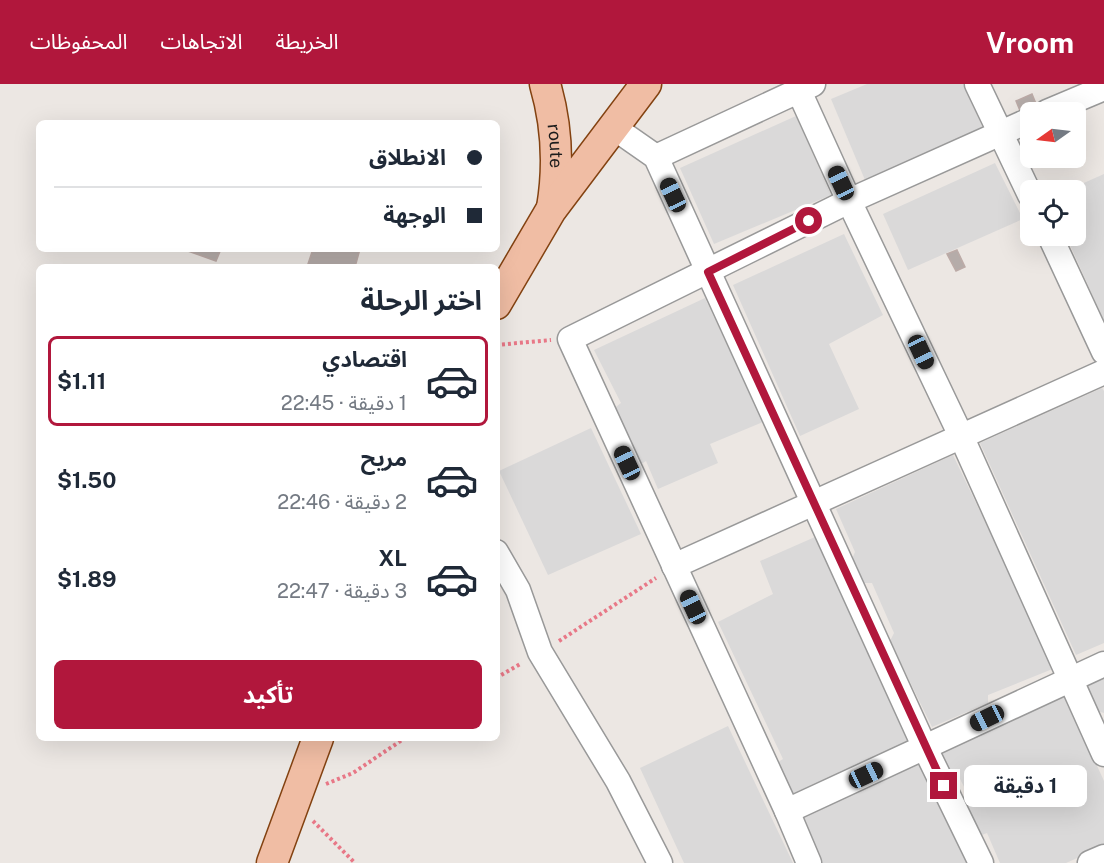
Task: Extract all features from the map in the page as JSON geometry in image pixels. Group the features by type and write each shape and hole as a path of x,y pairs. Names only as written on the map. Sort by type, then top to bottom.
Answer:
{"main road":[{"name":"route","path":"544,84 552,110 556,135 556,185 551,210"},
{"path":"500,297 551,210 646,84"},
{"path":"272,863 317,741"}],"street":[{"path":"977,84 1023,180"},
{"path":"656,157 806,87 849,201 962,438 1104,754"},
{"path":"1070,102 1104,87"},
{"path":"809,863 570,339 849,201 1020,124"},
{"path":"613,127 656,157 925,748 981,863"},
{"path":"1055,246 1104,352"},
{"path":"674,566 1104,372"},
{"path":"500,559 518,590 540,652 618,781 660,863"},
{"path":"787,811 1104,664"},
{"path":"1090,863 1104,856"}],"path":[{"path":"500,345 570,339"},
{"path":"500,676 570,635 674,566"},
{"path":"355,863 295,800 353,773 401,741"}],"shaded area":[{"path":"867,84 963,84 983,128 865,180 831,99"},
{"path":"796,116 831,195 714,244 680,168"},
{"path":"995,163 1020,213 1020,220 908,270 883,214"},
{"path":"1104,174 1104,321 1070,246 1086,246 1086,182"},
{"path":"844,234 883,315 829,344 859,409 800,436 733,285"},
{"path":"705,298 763,422 710,444 718,463 658,489 646,461 638,466 612,410 621,403 594,350"},
{"path":"1102,388 1104,391 1104,643 1076,655 980,443"},
{"path":"591,428 641,534 548,575 500,471"},
{"path":"953,455 1055,668 988,695 988,703 932,727 890,641 894,633 872,583 862,583 852,559 855,552 836,509"},
{"path":"815,537 910,744 791,798 775,764 783,759 718,622 773,594 760,561"},
{"path":"1104,674 1104,713 1097,711 1084,683"},
{"path":"1064,694 1104,781 1104,846 1066,863 1000,863 987,833 979,836 966,807 972,802 960,779 953,777 940,751"},
{"path":"728,726 793,863 684,863 640,768"},
{"path":"920,762 970,863 822,863 802,817"}],"building":[{"path":"1032,94 1035,102 1020,102 1020,111 1016,101"},
{"path":"957,250 965,267 956,271 947,254"},
{"path":"191,252 220,252 216,261"},
{"path":"312,252 359,252 356,264 308,264"}],"route":[{"path":"809,221 708,272 944,786"}]}
